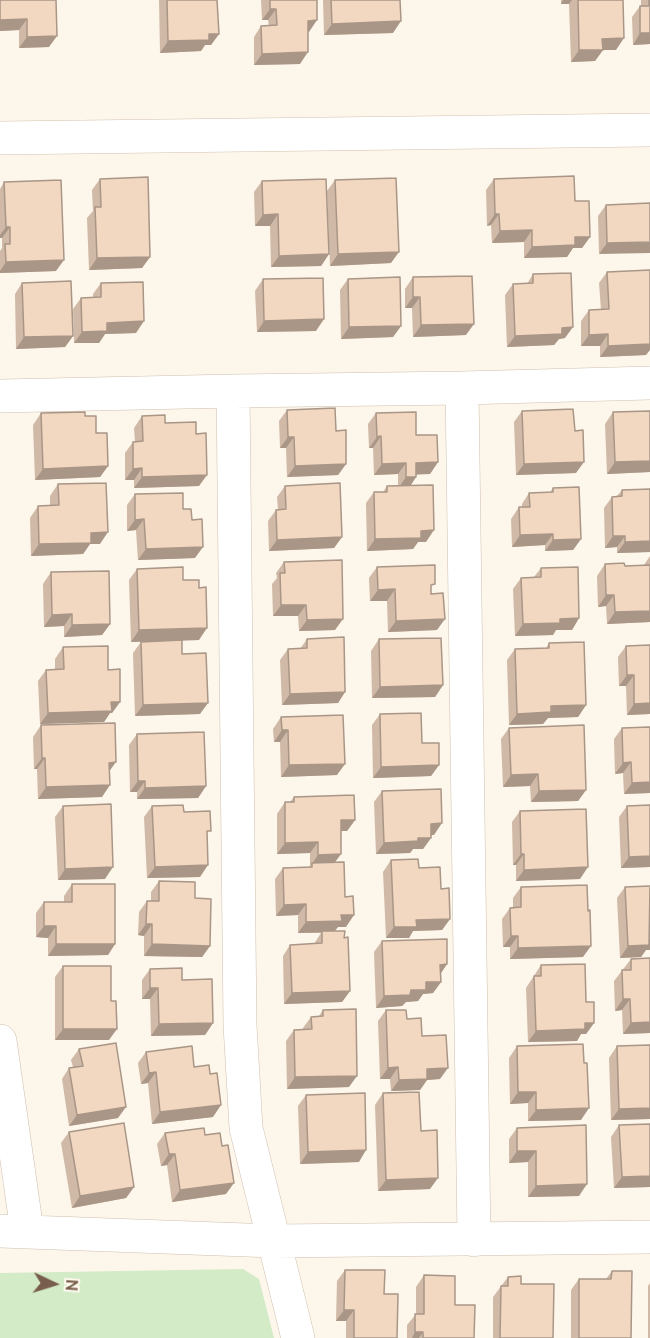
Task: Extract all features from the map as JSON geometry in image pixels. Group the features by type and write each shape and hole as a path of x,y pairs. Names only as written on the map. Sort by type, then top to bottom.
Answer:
{"street":[{"path":"0,138 650,130"},
{"path":"0,396 650,383"},
{"path":"462,388 474,1240"},
{"path":"233,391 240,1025 246,1128 298,1338"},
{"path":"0,1041 14,1231 274,1241 650,1237"}],"green space":[{"path":"243,1269 259,1279 274,1338 0,1338 0,1273"}],"building":[{"path":"0,0 56,0 57,36 27,37 27,19 0,20"},
{"path":"167,0 217,0 219,34 209,34 209,40 168,41"},
{"path":"270,0 317,0 317,20 308,21 308,52 262,54 261,26 277,25 276,9 270,9"},
{"path":"331,0 400,0 401,21 332,24"},
{"path":"578,0 623,0 624,38 602,39 603,50 579,50"},
{"path":"649,0 650,33 640,33 640,6 649,6"},
{"path":"574,176 575,201 589,201 590,237 575,237 575,245 532,247 532,230 500,231 499,214 495,214 494,179"},
{"path":"148,177 150,257 97,258 95,207 101,207 100,179"},
{"path":"396,178 399,252 338,254 335,180"},
{"path":"326,179 329,254 279,256 278,214 263,215 262,181"},
{"path":"61,180 64,260 6,262 5,244 10,244 10,227 6,227 4,182"},
{"path":"650,203 650,242 607,243 606,205"},
{"path":"650,270 650,344 608,346 608,334 589,335 589,310 609,309 607,272"},
{"path":"571,273 573,327 562,328 562,334 515,336 513,284 533,283 533,274"},
{"path":"472,276 474,324 421,325 420,297 413,297 413,277"},
{"path":"400,277 401,326 349,327 348,279"},
{"path":"323,278 324,319 264,321 263,279"},
{"path":"71,281 73,336 24,337 22,283"},
{"path":"143,282 144,321 107,323 107,331 82,332 81,298 101,297 101,283"},
{"path":"335,408 336,431 346,430 346,464 295,466 294,437 288,437 287,410"},
{"path":"573,409 575,431 583,430 584,462 524,464 522,411"},
{"path":"650,411 650,461 615,462 613,412"},
{"path":"85,412 85,416 96,416 96,433 107,433 108,466 43,469 41,413"},
{"path":"416,412 416,435 437,435 438,462 416,463 416,477 406,477 406,463 382,464 381,436 377,437 376,413"},
{"path":"165,415 165,423 196,422 196,434 206,433 207,475 142,477 142,468 133,469 133,442 143,441 142,416"},
{"path":"106,483 108,532 91,533 91,543 39,544 38,506 59,505 58,484"},
{"path":"340,483 342,537 277,540 276,510 286,509 285,486"},
{"path":"433,485 434,530 421,531 421,538 375,539 374,492 387,492 387,486"},
{"path":"579,487 581,539 553,540 553,534 520,535 519,507 530,507 529,493 553,492 553,488"},
{"path":"650,489 650,541 625,542 625,536 613,536 612,497 622,496 622,490"},
{"path":"183,493 183,509 191,509 192,520 202,519 203,547 146,549 144,519 135,520 135,494"},
{"path":"342,560 343,619 307,620 306,605 281,605 280,573 285,573 284,562"},
{"path":"624,563 625,566 650,565 650,611 615,612 614,595 606,595 605,564"},
{"path":"435,565 435,584 431,585 431,594 443,593 445,619 396,621 395,589 378,590 377,567"},
{"path":"183,567 183,580 199,580 199,588 206,587 207,628 139,630 137,569"},
{"path":"578,567 579,618 560,619 560,623 523,624 521,578 541,577 541,568"},
{"path":"109,571 110,624 72,625 72,614 52,615 51,572"},
{"path":"344,637 345,692 290,694 288,649 307,648 307,639"},
{"path":"441,638 443,685 380,687 379,639"},
{"path":"182,640 182,654 206,653 208,703 143,705 141,642"},
{"path":"584,642 586,705 551,706 551,712 517,714 515,649 549,648 549,643"},
{"path":"650,645 650,703 634,704 634,675 627,675 626,646"},
{"path":"108,646 108,670 120,669 120,702 111,702 112,711 48,713 46,670 64,669 63,647"},
{"path":"421,713 422,743 439,743 439,765 381,767 380,714"},
{"path":"343,715 345,764 289,765 288,730 282,730 281,717"},
{"path":"115,723 116,762 109,763 110,785 46,787 41,725"},
{"path":"584,725 586,790 539,791 538,774 511,775 509,728"},
{"path":"650,727 650,782 632,783 631,762 623,763 622,728"},
{"path":"204,732 206,786 145,788 145,781 138,781 137,734"},
{"path":"441,789 442,823 431,824 431,838 384,843 382,791"},
{"path":"354,795 355,820 341,820 341,854 318,855 318,842 285,843 285,802 294,802 294,797"},
{"path":"111,804 113,867 65,869 63,806"},
{"path":"183,805 184,812 210,811 211,831 207,831 208,865 155,867 152,806"},
{"path":"650,805 650,856 629,857 627,806"},
{"path":"586,809 588,867 524,870 524,854 521,854 520,811"},
{"path":"418,859 419,868 440,867 441,889 449,888 450,919 416,920 417,927 394,927 391,860"},
{"path":"344,862 345,897 353,896 354,915 341,915 342,921 306,922 306,904 284,905 283,868 312,867 312,863"},
{"path":"159,881 195,882 195,898 211,899 210,946 152,944 152,924 146,924 147,901 159,901"},
{"path":"72,884 115,884 115,944 56,944 56,926 44,926 44,902 72,902"},
{"path":"587,885 591,946 518,948 518,936 511,936 510,908 521,907 521,887"},
{"path":"650,886 649,945 628,946 625,887"},
{"path":"322,931 345,931 344,938 348,937 350,991 292,993 290,945 322,943"},
{"path":"447,939 447,964 440,965 441,982 426,982 426,990 411,990 410,995 384,996 382,941"},
{"path":"650,958 650,1022 631,1023 630,999 623,999 622,970 631,970 631,959"},
{"path":"585,964 586,1002 594,1002 594,1023 585,1023 585,1029 536,1031 534,976 541,976 541,965"},
{"path":"63,966 111,966 111,1001 116,1001 117,1029 63,1029"},
{"path":"182,968 182,980 212,979 213,1023 159,1024 158,988 150,988 150,969"},
{"path":"356,1009 357,1076 295,1077 294,1030 312,1029 311,1017 323,1016 323,1010"},
{"path":"386,1010 406,1010 407,1019 421,1018 422,1036 446,1035 448,1068 427,1069 427,1079 399,1080 398,1067 388,1068"},
{"path":"116,1043 126,1107 77,1115 69,1068 83,1066 79,1049"},
{"path":"583,1044 584,1063 587,1063 589,1108 536,1110 536,1092 518,1092 517,1046"},
{"path":"650,1045 650,1108 619,1109 617,1046"},
{"path":"192,1046 194,1067 209,1065 210,1074 217,1073 221,1105 160,1112 156,1072 149,1073 146,1052"},
{"path":"419,1092 421,1131 437,1130 438,1178 386,1180 383,1093"},
{"path":"365,1093 366,1150 308,1152 306,1095"},
{"path":"124,1123 134,1187 80,1196 69,1132"},
{"path":"650,1124 650,1176 622,1177 619,1125"},
{"path":"586,1125 587,1184 536,1186 536,1151 517,1151 517,1128"},
{"path":"204,1128 205,1135 220,1133 222,1146 228,1145 234,1183 180,1190 175,1154 169,1154 165,1133"},
{"path":"345,1270 385,1270 384,1294 398,1294 397,1338 354,1338 354,1310 344,1310"},
{"path":"612,1271 632,1271 631,1338 579,1338 579,1279 611,1279"},
{"path":"424,1275 455,1276 455,1305 475,1305 474,1338 423,1338 423,1332 415,1332 415,1314 424,1314"},
{"path":"521,1276 521,1284 554,1284 553,1338 500,1338 501,1286 508,1286 508,1277"}]}
